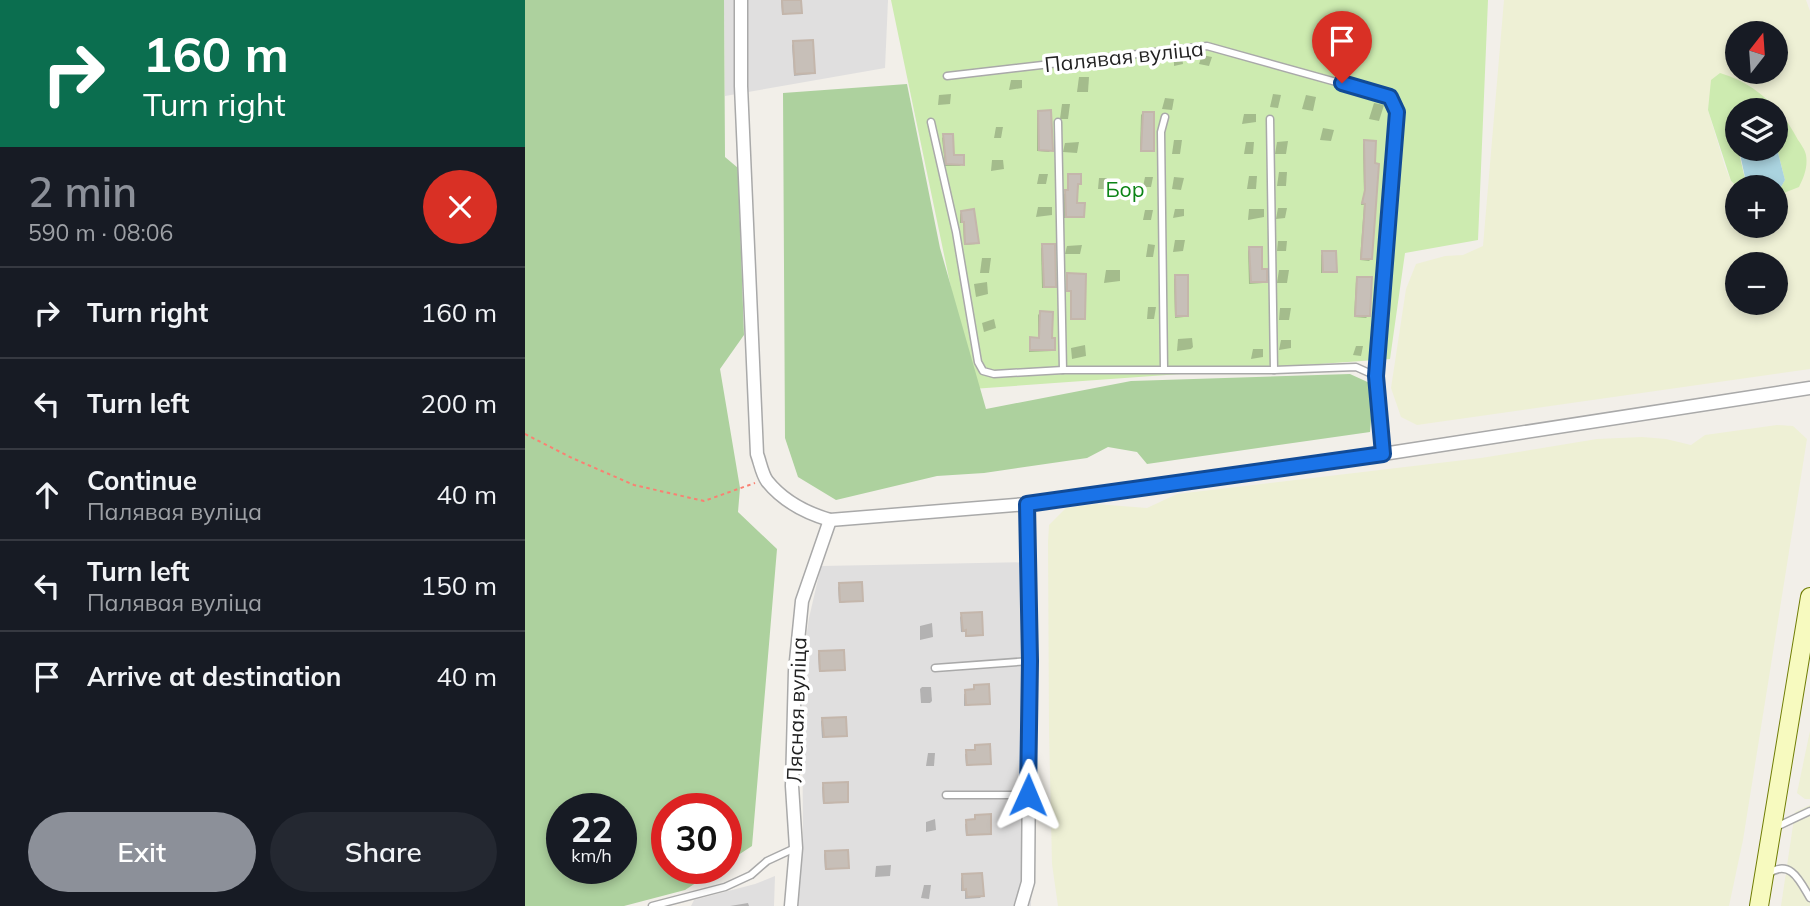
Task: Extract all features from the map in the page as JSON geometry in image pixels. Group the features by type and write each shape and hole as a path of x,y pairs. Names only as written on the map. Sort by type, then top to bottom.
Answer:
{"street":[{"path":"741,0 741,86 757,454 765,479 780,494 807,513 830,520 1027,504 1383,454 1810,388"},
{"path":"1021,906 1028,882 1030,661 1027,504"},
{"name":"Лясная вуліца","path":"791,906 796,848 792,736 802,601 830,520"},
{"path":"1759,906 1810,597"}],"lane":[{"name":"Палявая вуліца","path":"947,76 1207,46 1390,97 1397,112 1376,376 1383,454"},
{"path":"1164,369 1161,132 1165,117"},
{"path":"1270,119 1274,370"},
{"path":"931,122 956,232 978,362 983,371 995,374 1063,370 1274,370 1356,367 1376,376"},
{"path":"1058,122 1063,370"},
{"path":"935,668 1030,661"},
{"path":"946,796 1028,795"},
{"path":"1771,829 1810,811"},
{"path":"655,905 725,887 751,875 767,861 796,848"},
{"path":"1764,877 1775,870 1786,869 1794,872 1810,898"}],"path":[{"path":"525,434 634,485 704,501 765,479"}],"shaded area":[{"path":"724,0 888,0 885,68 725,96"},
{"path":"1037,562 1031,906 798,906 803,844 802,667 809,618 821,566"},
{"path":"775,876 774,906 691,906 694,900"}],"green space":[{"path":"525,0 724,0 725,157 738,168 744,335 720,369 740,488 738,512 777,549 752,846 742,853 742,793 651,793 651,884 694,884 685,890 624,906 525,906"},
{"name":"Бор","path":"891,0 1488,0 1478,240 1405,253 1390,359 972,389"},
{"path":"1504,0 1806,0 1810,11 1810,369 1417,425 1401,417 1391,388 1406,289 1416,264 1445,256 1463,255 1483,246","holes":["1725,98 1788,98 1788,161 1783,161 1782,175 1788,175 1788,238 1725,238 1725,175 1728,175 1708,110 1725,106"]},
{"path":"1720,73 1725,75 1725,84 1747,84 1765,98 1725,98 1725,161 1741,161 1744,175 1729,175 1708,110 1711,80"},
{"path":"907,84 940,248 986,409 1131,381 1350,374 1374,385 1370,432 1147,464 1137,452 1108,447 1087,458 984,473 937,476 836,500 798,477 785,438 783,93"},
{"path":"1788,124 1803,147 1806,164 1799,187 1788,191 1788,175 1784,175 1780,161 1788,161"},
{"path":"1777,425 1793,426 1807,439 1743,840 1729,906 1058,906 1052,864 1048,542 1049,525 1066,508 1096,504 1147,508 1177,494 1481,458 1597,439 1642,437 1691,445 1705,435"},
{"path":"1810,731 1810,799 1805,799 1797,793"},
{"path":"1810,805 1810,906 1781,906 1795,812"}],"water":[{"path":"1742,161 1780,161 1784,175 1744,175"}],"building":[{"path":"782,0 801,0 802,13 783,14"},
{"path":"813,40 815,73 795,74 793,41"},
{"path":"1051,110 1053,151 1039,150 1038,111"},
{"path":"1143,112 1154,112 1154,151 1141,151"},
{"path":"943,134 953,134 954,155 964,155 964,165 946,164"},
{"path":"1364,140 1376,141 1375,163 1379,164 1372,259 1361,259 1365,204 1362,203 1365,190"},
{"path":"1068,174 1081,174 1077,203 1085,203 1084,217 1066,217 1065,190 1068,190"},
{"path":"974,209 979,243 965,244 961,211"},
{"path":"1042,244 1055,244 1056,287 1044,287"},
{"path":"1249,247 1262,247 1262,269 1267,269 1267,282 1251,282"},
{"path":"1322,251 1336,251 1337,272 1323,272"},
{"path":"1067,273 1086,274 1085,319 1071,319 1071,291 1067,291"},
{"path":"1175,275 1188,275 1188,316 1176,316"},
{"path":"1357,277 1372,277 1370,316 1355,316"},
{"path":"1040,311 1053,312 1052,338 1055,338 1055,350 1030,350 1030,337 1039,338"},
{"path":"862,582 863,601 840,602 839,583"},
{"path":"982,612 983,635 966,636 961,613"},
{"path":"844,650 845,670 820,671 819,651"},
{"path":"989,684 990,704 966,705 965,690 974,689 974,685"},
{"path":"846,717 847,736 824,737 822,718"},
{"path":"990,744 991,764 967,765 966,750 975,750 975,745"},
{"path":"848,782 848,802 824,803 823,783"},
{"path":"991,814 991,834 967,835 966,820 975,819 975,815"},
{"path":"848,850 849,868 826,869 825,851"},
{"path":"982,873 984,896 967,897 966,889 963,890 962,874"}],"route":[{"path":"1028,795 1030,661 1027,504 1383,454 1376,376 1397,112 1390,97 1342,83"}]}
